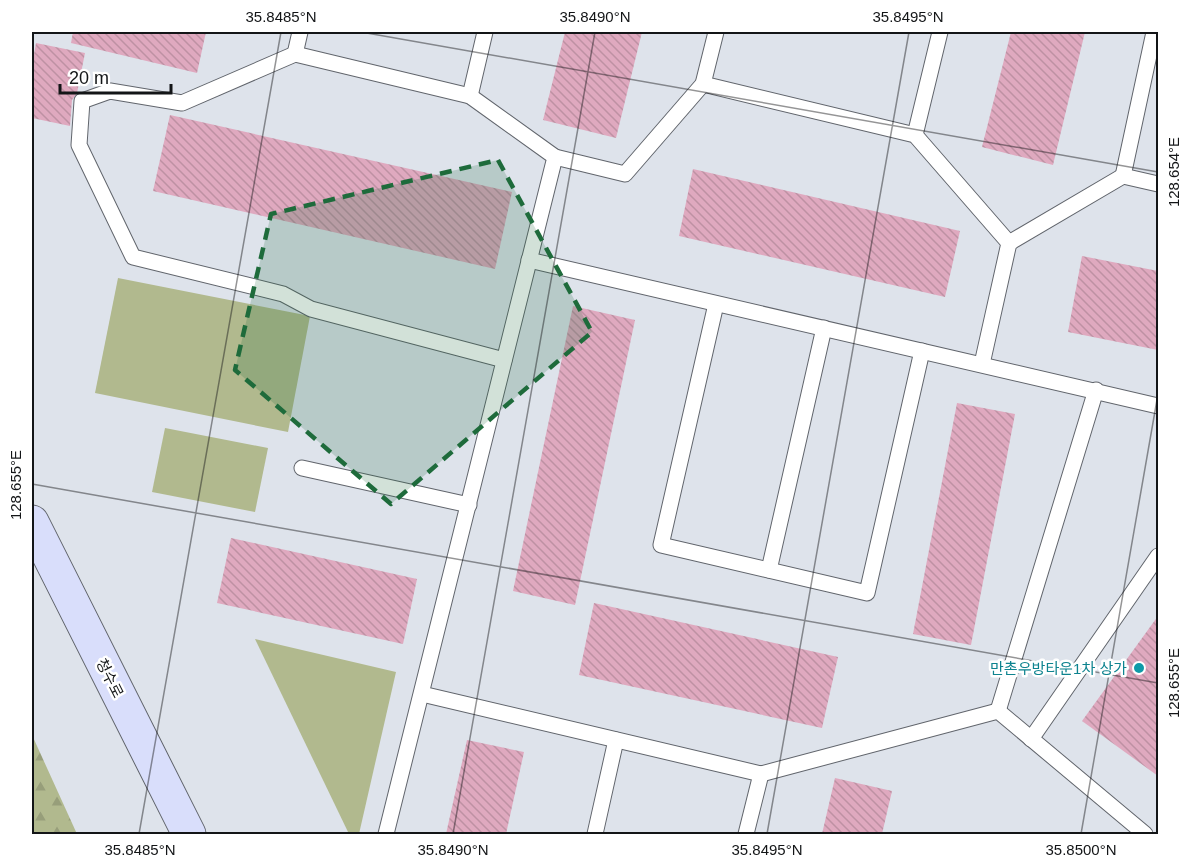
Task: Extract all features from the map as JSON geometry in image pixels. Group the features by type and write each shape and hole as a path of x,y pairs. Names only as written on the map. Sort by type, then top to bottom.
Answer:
{"main road":[{"name":"청수로","path":"32,522 189,834"}],"lane":[{"path":"295,54 300,32"},
{"path":"470,96 485,32"},
{"path":"504,360 311,309 283,294 133,257 79,145 82,101 110,91 182,103 295,54 470,96 555,157 625,174 704,84 716,32"},
{"path":"915,135 940,32"},
{"path":"1123,176 1154,32"},
{"path":"704,84 915,135 1009,243"},
{"path":"386,834 555,157"},
{"path":"982,364 1009,243 1123,176 1158,184"},
{"path":"529,260 1158,406"},
{"path":"716,304 661,545 867,593 922,351"},
{"path":"769,570 824,328"},
{"path":"998,711 1096,390"},
{"path":"302,468 469,505"},
{"path":"1031,739 1158,556"},
{"path":"422,693 761,774 998,711"},
{"path":"998,711 1145,834"},
{"path":"595,834 616,740"},
{"path":"746,834 761,774"}],"highlighted area":[{"path":"498,160 592,332 391,504 235,370 271,214"}],"green space":[{"path":"118,278 310,316 288,432 95,393"},
{"path":"165,428 268,448 255,512 152,492"},
{"path":"255,639 396,672 359,834 349,834"},
{"path":"32,735 77,834 32,834"}],"building":[{"path":"73,32 206,32 197,73 71,43"},
{"path":"565,32 642,32 616,138 543,120"},
{"path":"1011,32 1085,32 1053,165 982,147"},
{"path":"36,43 85,53 77,93 72,100 70,126 32,118 32,65"},
{"path":"170,115 512,192 495,269 153,191"},
{"path":"693,169 960,231 945,297 679,236"},
{"path":"1082,256 1158,271 1158,350 1068,332"},
{"path":"573,306 635,320 575,605 513,591"},
{"path":"957,403 1015,414 971,645 913,634"},
{"path":"231,538 417,579 403,644 217,603"},
{"path":"594,603 838,657 822,728 579,675"},
{"name":"만촌우방타운1차 상가","path":"1158,616 1158,776 1082,721"},
{"path":"467,740 524,752 506,834 446,834"},
{"path":"835,778 892,791 882,834 822,834"}],"place":[{"name":"만촌우방타운1차 상가","path":"1139,668"}]}
